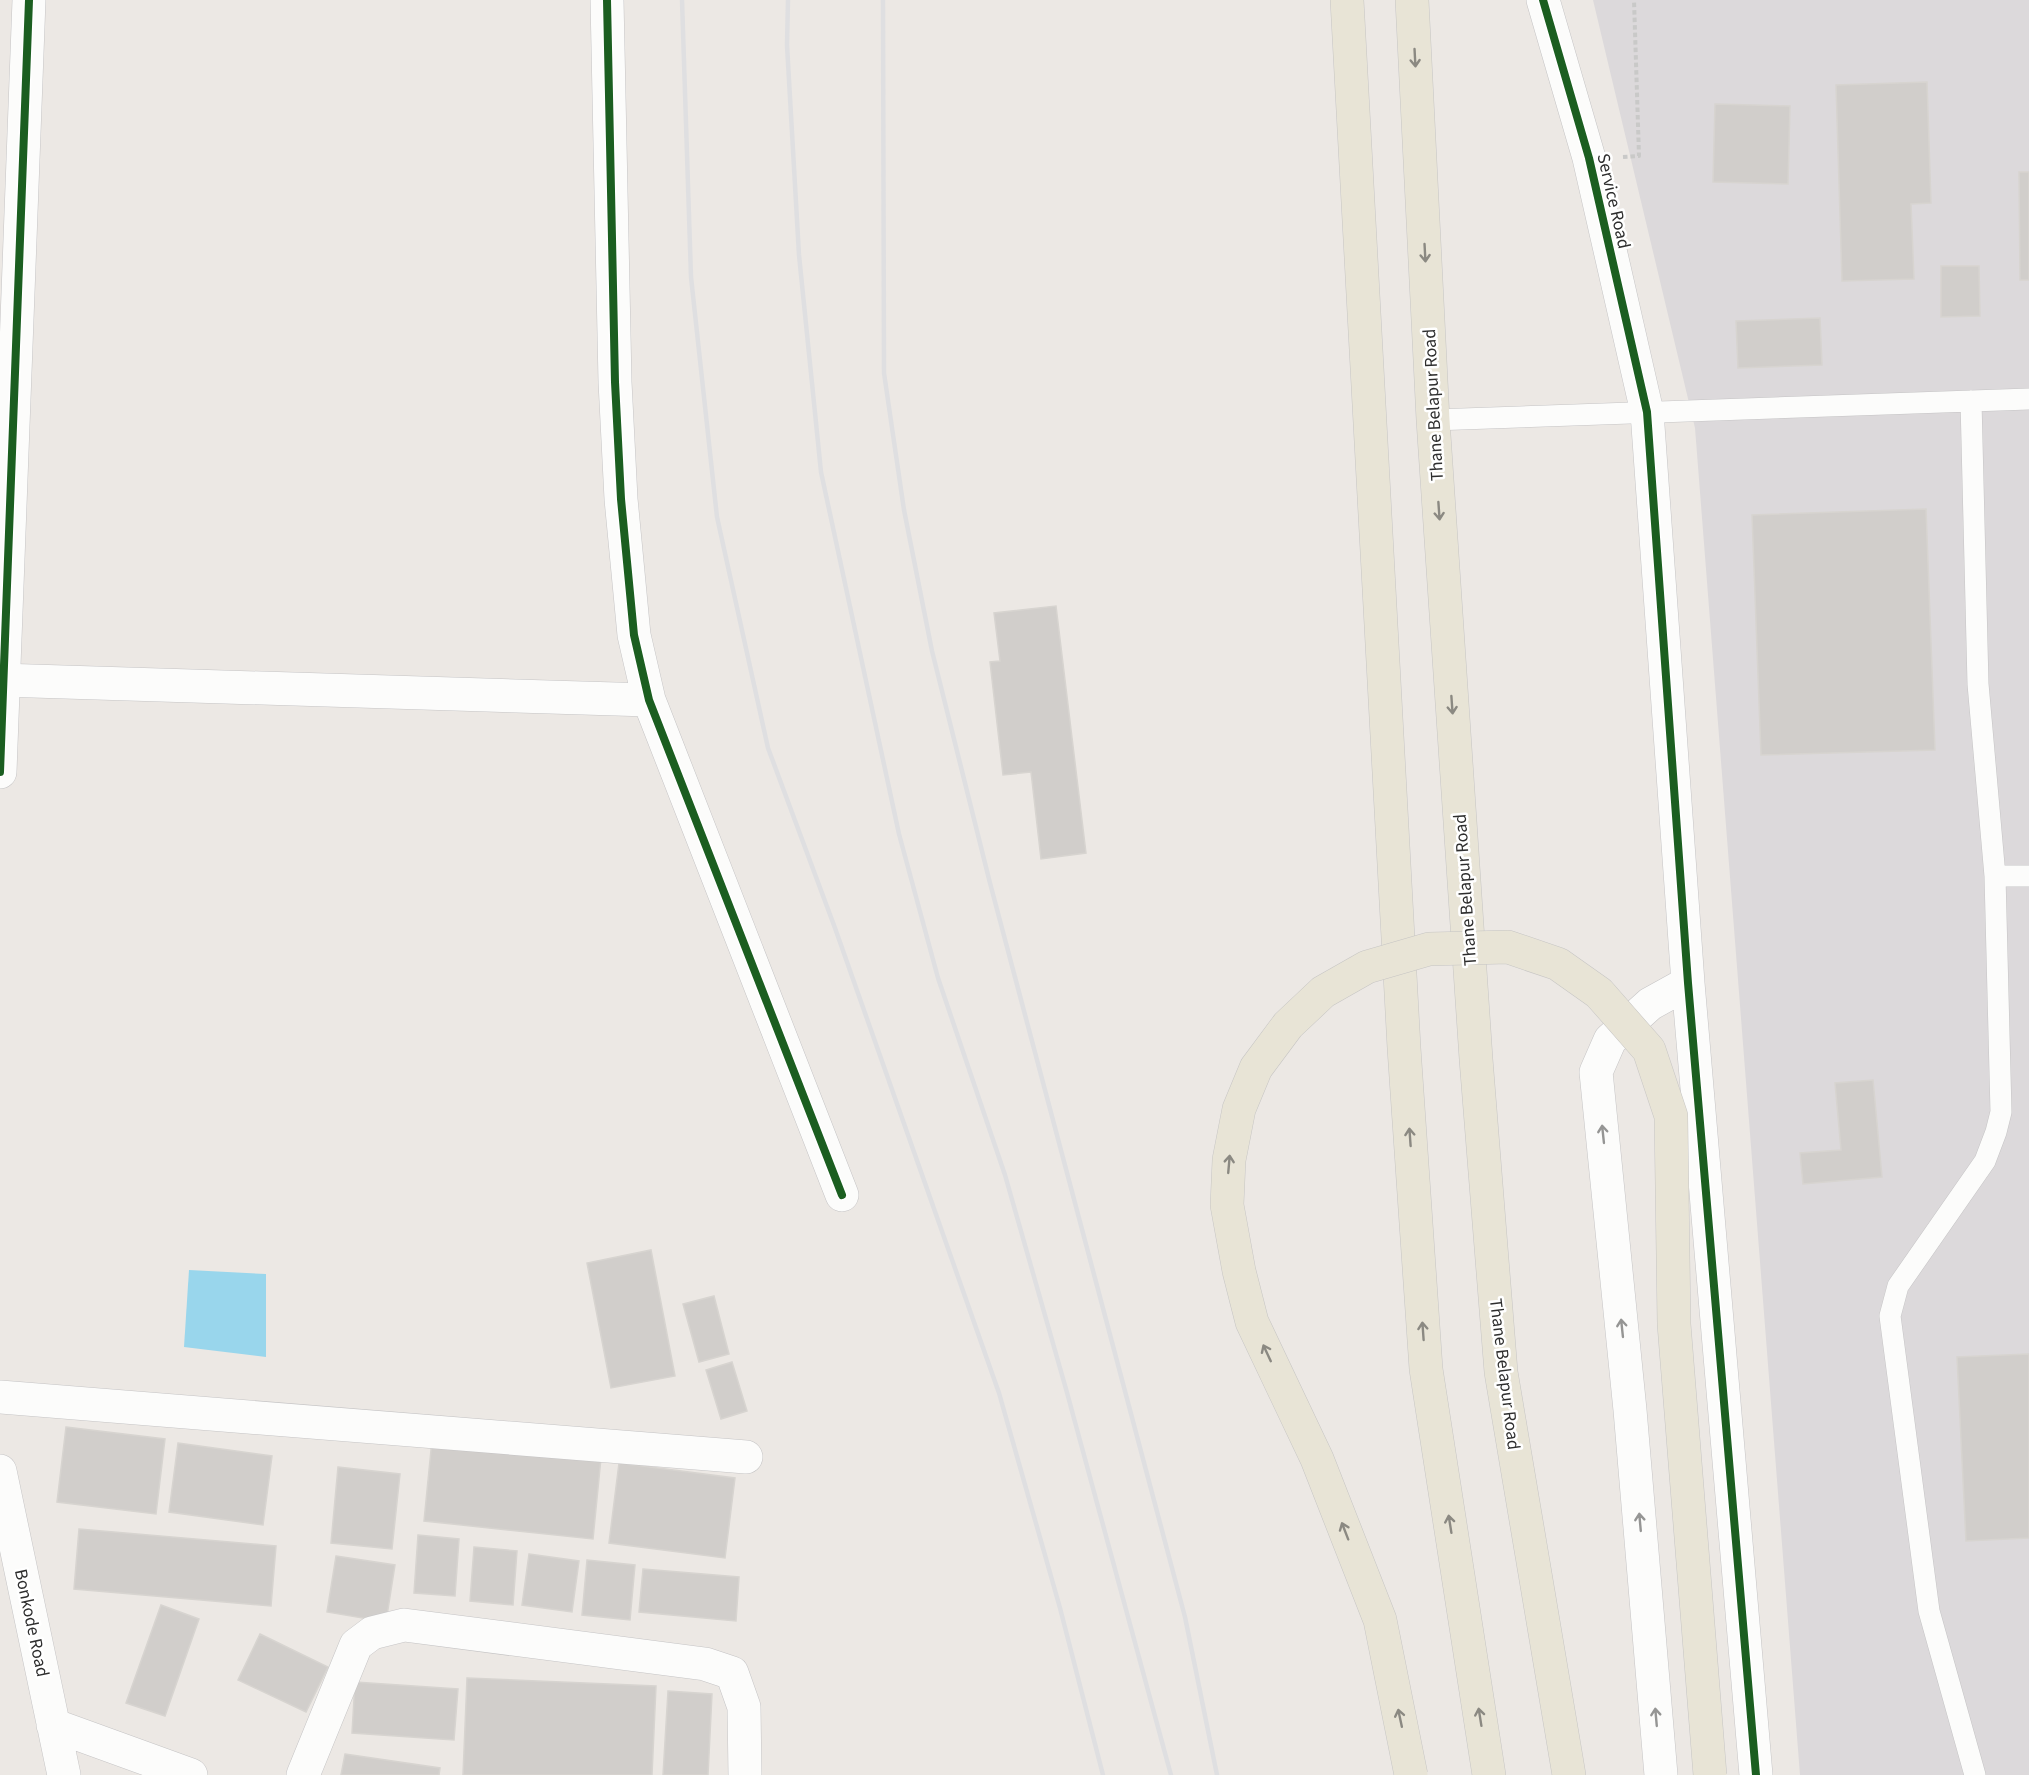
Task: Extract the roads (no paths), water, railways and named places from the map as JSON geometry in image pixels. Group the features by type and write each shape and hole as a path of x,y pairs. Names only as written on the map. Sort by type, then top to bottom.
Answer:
{"main road":[{"path":"1347,0 1404,1048 1426,1369 1489,1775"},
{"name":"Thane Belapur Road","path":"1412,0 1433,420 1476,1059 1501,1372 1569,1775"},
{"path":"1411,1775 1380,1620 1317,1459 1252,1322 1239,1271 1227,1205 1229,1160 1239,1109 1256,1068 1288,1024 1323,992 1367,967 1429,949 1508,947 1557,964 1599,993 1649,1050 1671,1116 1675,1335 1710,1775"}],"street":[{"path":"0,772 13,111 29,0"},
{"path":"607,0 615,382 621,499 634,634 649,700 843,1196"},
{"name":"Service Road","path":"1543,0 1589,158 1647,412 1688,983 1755,1775"},
{"path":"2,680 649,700"},
{"path":"1661,1775 1629,1398 1596,1072 1610,1040 1650,1005 1688,983"},
{"path":"0,1397 746,1456"},
{"name":"Bonkode Road","path":"0,1471 64,1775"},
{"path":"303,1775 356,1645 372,1633 404,1625 705,1664 732,1673 744,1707 745,1775"},
{"path":"53,1725 191,1775"}],"lane":[{"path":"1433,420 2029,399"},
{"path":"1971,401 1978,684 1995,876 2001,1112 1986,1161 1898,1286 1890,1316 1929,1611 1975,1775"},
{"path":"1995,876 2029,876"}],"water":[{"path":"189,1270 266,1274 266,1357 184,1347"}],"railway":[{"path":"682,0 691,277 717,517 768,748 835,928 999,1393 1060,1608 1103,1775"},
{"path":"788,0 787,45 799,255 821,472 899,834 938,978 1005,1175 1171,1775"},
{"path":"883,0 884,373 904,510 932,651 990,883 1185,1617 1217,1775"}]}
